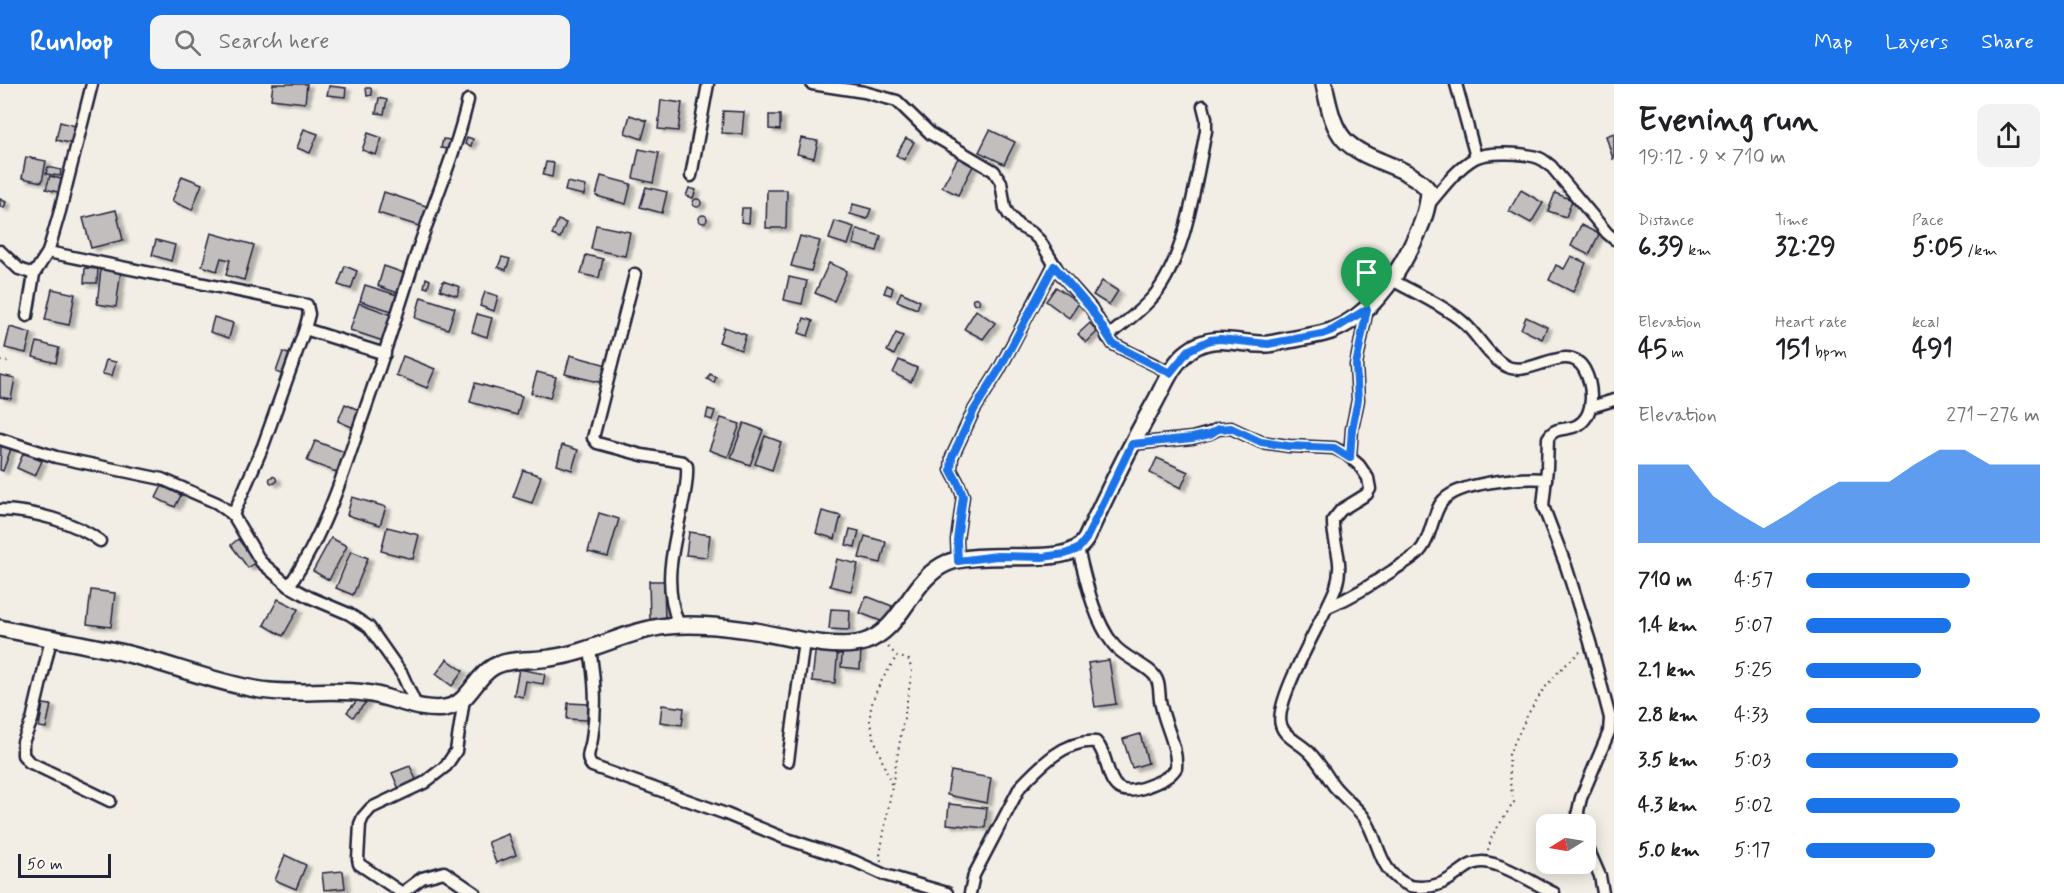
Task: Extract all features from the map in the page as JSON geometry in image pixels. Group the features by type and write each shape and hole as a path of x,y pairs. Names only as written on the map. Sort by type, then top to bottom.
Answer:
{"street":[{"path":"27,316 34,274 48,252 92,84"},
{"path":"691,176 708,84"},
{"path":"812,84 864,92 897,101 931,134 988,166 1000,178 1005,208 1009,215 1019,226 1036,237 1054,266 1091,309 1107,336 1120,349 1170,373"},
{"path":"0,628 122,652 257,690 363,692 432,708 456,705 464,699 489,669 495,666 510,662 554,658 590,649 641,630 679,625 705,625 804,640 852,644 865,642 889,627 917,588 930,574 948,563 997,556 1042,557 1065,554 1078,549 1086,539 1132,444 1170,373 1189,350 1210,340 1268,344 1322,334 1333,330 1367,309 1383,294 1418,233 1429,204 1429,191 1407,172 1356,150 1342,138 1334,125 1324,84"},
{"path":"1456,84 1476,157"},
{"path":"289,586 311,547 349,457 462,125 468,100"},
{"path":"1107,336 1150,300 1161,286 1178,250 1206,131 1203,106"},
{"path":"1429,204 1460,170 1476,157 1502,154 1532,156 1542,159 1551,166 1614,239"},
{"path":"0,251 19,269 34,274"},
{"path":"48,252 303,303 308,306 309,314 305,329 263,446 233,516"},
{"path":"958,561 957,540 963,496 951,470 952,457 974,410 999,370 1054,266"},
{"path":"636,274 593,438 597,443 642,456 683,462 687,466 686,488 669,572 672,609 679,625"},
{"path":"1392,280 1457,317 1493,357 1514,370 1524,370 1553,358 1568,358 1582,365 1586,372 1591,407 1582,422 1575,427 1556,429 1551,433 1547,444 1543,497 1545,514 1566,566 1590,642 1609,709 1611,726 1581,798 1578,814"},
{"path":"1350,458 1352,429 1358,400 1356,365 1367,309"},
{"path":"305,329 385,354"},
{"path":"1591,407 1614,400"},
{"path":"1132,444 1192,438 1210,434 1218,429 1231,428 1261,442 1334,448 1350,458 1368,478 1370,489 1367,494 1341,510 1333,520 1340,565 1337,584 1328,607 1306,647 1280,710 1284,732 1310,752 1333,785 1364,817 1385,865 1403,882 1423,889 1435,889 1446,886 1474,864 1485,862 1503,868 1554,893"},
{"path":"0,439 56,457 162,479 217,503 233,516 261,562 289,586 349,614 369,627 402,674 416,705"},
{"path":"1328,607 1368,588 1417,554 1426,541 1442,502 1448,496 1476,486 1511,478 1546,479"},
{"path":"0,510 66,523 89,533 100,541"},
{"path":"970,893 974,875 1020,787 1031,775 1066,747 1082,742 1096,742 1102,752 1112,782 1121,789 1131,791 1164,779 1176,768 1156,678 1151,672 1124,656 1113,645 1093,604 1078,549"},
{"path":"51,639 32,720 23,742 23,755 29,762 110,801"},
{"path":"788,761 804,640"},
{"path":"590,649 596,686 592,739 588,758 592,766 726,814 784,838 854,861 885,875 947,893"},
{"path":"464,699 456,751 446,766 424,783 371,808 360,824 358,859 359,864 402,893 422,878 444,872 475,893"},
{"path":"1596,867 1603,893"}],"path":[{"path":"0,362 12,363"},
{"path":"877,636 897,656 909,660 912,672 880,855 885,875"},
{"path":"1485,862 1492,836 1514,802 1510,783 1509,754 1528,714 1558,671 1590,642"},
{"path":"892,786 870,721 874,697 880,682 897,656"}],"building":[{"path":"273,84 307,84 305,103 271,99"},
{"path":"329,86 346,88 345,97 327,95"},
{"path":"366,88 371,88 372,95 367,96"},
{"path":"379,98 387,100 384,114 376,113"},
{"path":"661,100 682,103 678,131 658,129"},
{"path":"723,111 744,112 742,134 722,133"},
{"path":"630,115 647,121 642,139 625,133"},
{"path":"769,115 780,115 780,130 769,129"},
{"path":"60,122 79,127 74,144 56,140"},
{"path":"304,129 318,134 310,153 297,148"},
{"path":"990,130 1015,142 1004,164 979,152"},
{"path":"368,133 382,138 376,155 362,150"},
{"path":"1614,133 1614,158 1613,159 1606,136"},
{"path":"467,137 473,139 471,146 465,144"},
{"path":"801,138 818,141 814,158 797,154"},
{"path":"906,138 914,142 904,160 896,155"},
{"path":"443,139 450,140 449,149 441,148"},
{"path":"639,149 659,153 653,183 633,178"},
{"path":"26,157 46,161 42,182 22,178"},
{"path":"958,158 973,166 958,195 942,187"},
{"path":"546,162 554,163 552,177 543,175"},
{"path":"48,167 61,170 60,176 46,174"},
{"path":"50,176 64,180 61,193 46,189"},
{"path":"182,176 202,184 192,210 172,201"},
{"path":"601,176 631,184 626,204 596,196"},
{"path":"567,182 586,186 584,195 565,191"},
{"path":"646,187 667,192 662,213 640,207"},
{"path":"689,188 696,190 693,198 686,196"},
{"path":"767,190 787,190 786,228 766,228"},
{"path":"1521,190 1543,203 1531,223 1509,211"},
{"path":"384,192 429,207 422,227 378,213"},
{"path":"1555,193 1572,200 1566,217 1548,211"},
{"path":"0,199 6,202 4,208 0,206"},
{"path":"697,199 701,203 697,207 693,203"},
{"path":"853,204 871,209 867,219 850,214"},
{"path":"742,208 750,208 749,223 741,222"},
{"path":"116,210 123,240 91,248 83,218"},
{"path":"703,215 707,219 703,223 699,219"},
{"path":"558,220 566,223 560,238 552,235"},
{"path":"835,221 854,227 848,245 829,239"},
{"path":"596,225 630,232 625,256 591,249"},
{"path":"1581,225 1599,234 1589,255 1571,246"},
{"path":"857,229 881,236 877,251 853,244"},
{"path":"211,233 254,245 244,280 226,275 230,260 221,258 217,271 202,266"},
{"path":"800,236 820,241 811,271 791,266"},
{"path":"156,240 175,245 171,261 152,255"},
{"path":"586,255 603,259 599,278 581,274"},
{"path":"1571,256 1586,263 1573,292 1549,280 1556,265 1564,269"},
{"path":"502,257 510,259 506,270 498,267"},
{"path":"829,263 847,271 834,301 815,293"},
{"path":"345,266 357,271 351,289 338,285"},
{"path":"384,266 404,273 398,293 378,286"},
{"path":"85,268 98,269 97,283 84,283"},
{"path":"101,269 121,270 116,307 97,304"},
{"path":"789,277 807,281 802,304 784,300"},
{"path":"426,278 430,280 428,288 424,287"},
{"path":"443,281 460,287 457,296 440,290"},
{"path":"1102,281 1118,291 1109,305 1093,295"},
{"path":"365,285 397,295 392,311 360,301"},
{"path":"887,285 893,288 891,295 884,293"},
{"path":"1056,287 1079,303 1069,318 1046,301"},
{"path":"52,289 75,294 69,325 45,320"},
{"path":"485,292 498,296 494,311 480,306"},
{"path":"901,292 920,301 917,309 897,301"},
{"path":"421,297 455,308 448,329 415,318"},
{"path":"976,297 980,301 976,305 972,301"},
{"path":"359,303 392,315 383,341 350,330"},
{"path":"976,310 995,323 983,339 964,329"},
{"path":"477,314 492,318 487,337 472,332"},
{"path":"214,317 233,323 229,338 210,332"},
{"path":"1526,317 1547,327 1542,339 1521,329"},
{"path":"804,318 813,321 808,336 799,333"},
{"path":"1090,323 1097,332 1086,343 1078,334"},
{"path":"10,327 31,333 26,353 5,348"},
{"path":"724,327 746,335 741,350 719,342"},
{"path":"896,333 903,336 894,355 887,351"},
{"path":"37,342 59,348 56,363 33,357"},
{"path":"283,352 291,355 284,375 276,372"},
{"path":"570,355 607,365 603,383 565,374"},
{"path":"403,356 435,369 427,388 396,375"},
{"path":"106,360 116,362 112,376 102,374"},
{"path":"899,360 917,368 911,382 893,373"},
{"path":"537,372 556,377 550,398 531,393"},
{"path":"710,374 716,377 714,383 707,379"},
{"path":"0,375 15,378 11,399 0,397"},
{"path":"475,383 522,396 517,415 470,402"},
{"path":"345,404 361,411 354,428 338,421"},
{"path":"708,409 715,411 712,420 706,418"},
{"path":"721,418 740,424 728,457 709,450"},
{"path":"744,423 763,430 750,465 731,458"},
{"path":"765,436 781,442 772,470 755,464"},
{"path":"315,441 347,453 339,473 307,461"},
{"path":"1,442 12,446 3,471 0,470"},
{"path":"562,445 578,450 572,470 557,465"},
{"path":"25,449 36,454 34,458 42,461 35,476 17,468"},
{"path":"1157,458 1188,472 1181,488 1150,473"},
{"path":"523,470 541,476 532,503 513,497"},
{"path":"273,477 276,480 273,483 270,480"},
{"path":"162,486 181,495 175,507 156,498"},
{"path":"352,497 386,507 380,525 347,515"},
{"path":"822,511 841,516 835,539 816,533"},
{"path":"599,513 619,519 608,557 588,552"},
{"path":"387,527 419,535 413,559 381,551"},
{"path":"850,529 859,531 855,547 846,545"},
{"path":"689,532 710,535 707,557 686,555"},
{"path":"865,536 886,542 881,563 859,558"},
{"path":"331,538 347,546 329,580 313,571"},
{"path":"238,539 256,562 248,568 231,545"},
{"path":"351,551 368,558 353,595 336,588"},
{"path":"837,559 858,564 851,591 830,586"},
{"path":"649,581 664,581 665,621 650,621"},
{"path":"91,590 115,593 111,627 87,624"},
{"path":"866,596 892,606 886,623 860,613"},
{"path":"278,599 298,609 283,636 264,625"},
{"path":"831,609 850,610 849,630 829,629"},
{"path":"816,644 838,647 835,683 812,681"},
{"path":"843,646 861,648 860,669 841,667"},
{"path":"447,659 463,671 452,686 436,674"},
{"path":"1109,660 1116,704 1095,707 1088,663"},
{"path":"519,669 545,674 543,684 526,681 523,697 514,695"},
{"path":"362,695 368,700 353,717 347,712"},
{"path":"568,703 588,704 587,720 567,719"},
{"path":"43,704 51,705 46,728 39,727"},
{"path":"662,705 684,708 682,725 660,722"},
{"path":"1140,734 1148,763 1132,768 1123,739"},
{"path":"410,766 417,782 399,789 392,773"},
{"path":"951,771 991,778 987,803 947,795"},
{"path":"949,804 987,808 985,828 947,824"},
{"path":"508,834 516,855 496,863 488,842"},
{"path":"285,855 306,865 296,889 275,880"},
{"path":"343,871 345,888 324,890 322,873"}],"route":[{"path":"1054,266 1091,309 1113,344 1170,373 1189,350 1210,340 1268,344 1322,334 1333,330 1367,309 1362,325 1356,365 1358,400 1352,429 1350,458 1326,446 1288,446 1261,442 1231,428 1218,429 1210,434 1192,438 1132,444 1086,539 1078,549 1065,554 1042,557 997,556 958,561 957,540 963,496 951,470 952,457 974,410 999,370 1054,266"}]}
